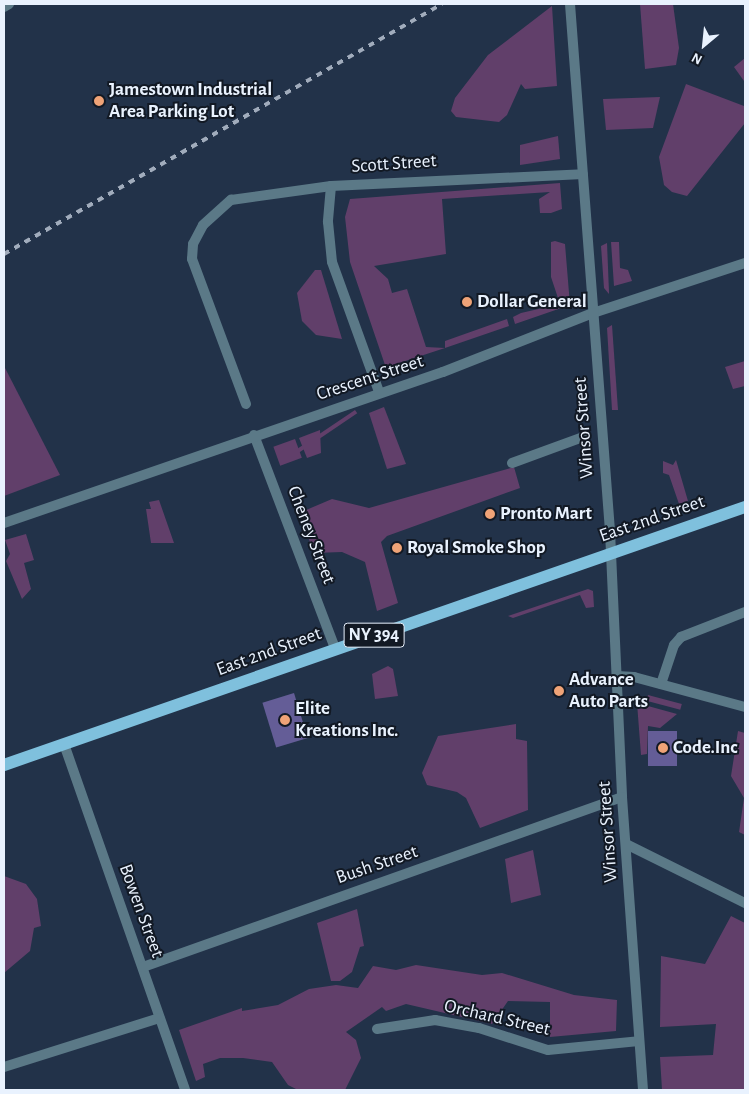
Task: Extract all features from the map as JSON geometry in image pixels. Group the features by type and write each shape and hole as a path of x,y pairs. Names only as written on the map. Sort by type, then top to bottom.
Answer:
{"main road":[{"name":"East 2nd Street","path":"4,765 334,648 745,507"}],"street":[{"path":"4,7 9,4"},
{"name":"Winsor Street","path":"570,4 611,552 622,797 643,1090"},
{"name":"Scott Street","path":"246,404 192,259 193,244 212,213 231,200 331,186 583,174"},
{"path":"331,186 328,222 332,262 379,392"},
{"name":"Crescent Street","path":"4,523 379,392 443,372 593,313 745,263"},
{"name":"Cheney Street","path":"254,435 334,648"},
{"path":"512,463 582,437"},
{"path":"661,684 674,645 681,637 745,612"},
{"path":"618,676 661,684 745,707"},
{"name":"Bowen Street","path":"64,744 185,1090"},
{"name":"Bush Street","path":"143,967 622,797"},
{"path":"626,844 745,903"},
{"path":"4,1067 159,1018"},
{"name":"Orchard Street","path":"377,1029 435,1020 479,1028 548,1050 639,1041"}],"shaded area":[{"path":"640,4 673,4 679,48 676,65 645,69"},
{"path":"552,6 557,86 525,89 521,84 507,115 499,122 456,117 451,111 455,98 488,55"},
{"path":"745,58 745,123 687,196 672,192 664,185 659,157 686,84 744,106 744,81 734,67"},
{"path":"660,97 653,128 606,130 603,99"},
{"path":"558,136 560,159 520,165 520,145"},
{"path":"560,183 562,209 551,213 540,213 539,199 550,192 442,199 446,254 374,266 388,279 392,293 407,289 426,347 445,348 390,366 385,365 350,262 345,217 350,199"},
{"path":"555,241 565,244 570,305 515,324 513,317 521,313 560,304 551,277 551,242"},
{"path":"611,242 619,242 620,268 628,270 632,281 614,286"},
{"path":"607,243 609,294 604,288 601,246"},
{"path":"315,270 321,270 342,339 316,335 302,321 297,293"},
{"path":"507,319 509,326 445,348 445,341"},
{"path":"612,325 618,410 612,410 607,328"},
{"path":"745,361 745,386 733,389 725,367"},
{"path":"4,366 60,475 4,496"},
{"path":"384,407 406,464 387,469 369,413"},
{"path":"355,410 357,413 293,457 290,454"},
{"path":"320,430 321,453 307,458 299,438"},
{"path":"295,439 302,458 280,466 273,447"},
{"path":"676,460 688,501 679,504 669,475 663,473 663,461 673,465"},
{"path":"514,467 520,488 387,536 381,542 398,603 377,611 365,562 342,552 314,553 299,513 332,499 369,508"},
{"path":"159,500 174,543 151,543 146,509 151,509 149,502"},
{"path":"26,534 34,560 24,563 31,589 22,599 6,561 10,554 5,540"},
{"path":"588,589 593,591 594,607 586,608 580,595 513,618 508,616"},
{"path":"388,666 393,669 398,696 375,699 372,674"},
{"path":"648,695 682,704 680,710 646,701"},
{"path":"637,703 677,714 660,728 648,726 647,754 641,755"},
{"path":"516,724 516,739 527,741 528,810 480,828 466,798 457,792 427,785 422,773 438,736"},
{"path":"738,731 745,733 745,835 739,832 744,798 731,776"},
{"path":"533,850 541,895 511,903 505,859"},
{"path":"4,876 26,884 37,899 41,926 34,928 30,951 4,973"},
{"path":"357,909 364,946 360,947 352,972 340,981 331,981 317,923"},
{"path":"731,916 745,923 745,1090 662,1090 660,1057 713,1055 716,1024 660,1027 661,956 705,964"},
{"path":"416,965 482,975 502,973 574,995 617,1000 616,1031 550,1037 550,1002 508,1001 492,1024 406,1004 386,1011 382,1007 346,1032 356,1040 361,1058 345,1090 298,1090 288,1085 272,1062 243,1058 220,1058 203,1064 205,1077 196,1081 179,1030 242,1008 242,1011 278,1005 309,989 336,985 358,988 373,966 396,970"}],"building":[{"name":"Elite Kreations Inc.","path":"294,693 308,738 276,748 262,703"},
{"name":"Code.Inc","path":"648,731 677,731 677,766 648,766"}],"railway":[{"path":"4,254 442,4"}],"place":[{"name":"Jamestown Industrial Area Parking Lot","path":"99,101"},
{"name":"Dollar General","path":"467,302"},
{"name":"Pronto Mart","path":"490,514"},
{"name":"Royal Smoke Shop","path":"397,548"},
{"name":"Advance Auto Parts","path":"559,691"},
{"name":"Elite Kreations Inc.","path":"285,720"},
{"name":"Code.Inc","path":"663,748"}]}
